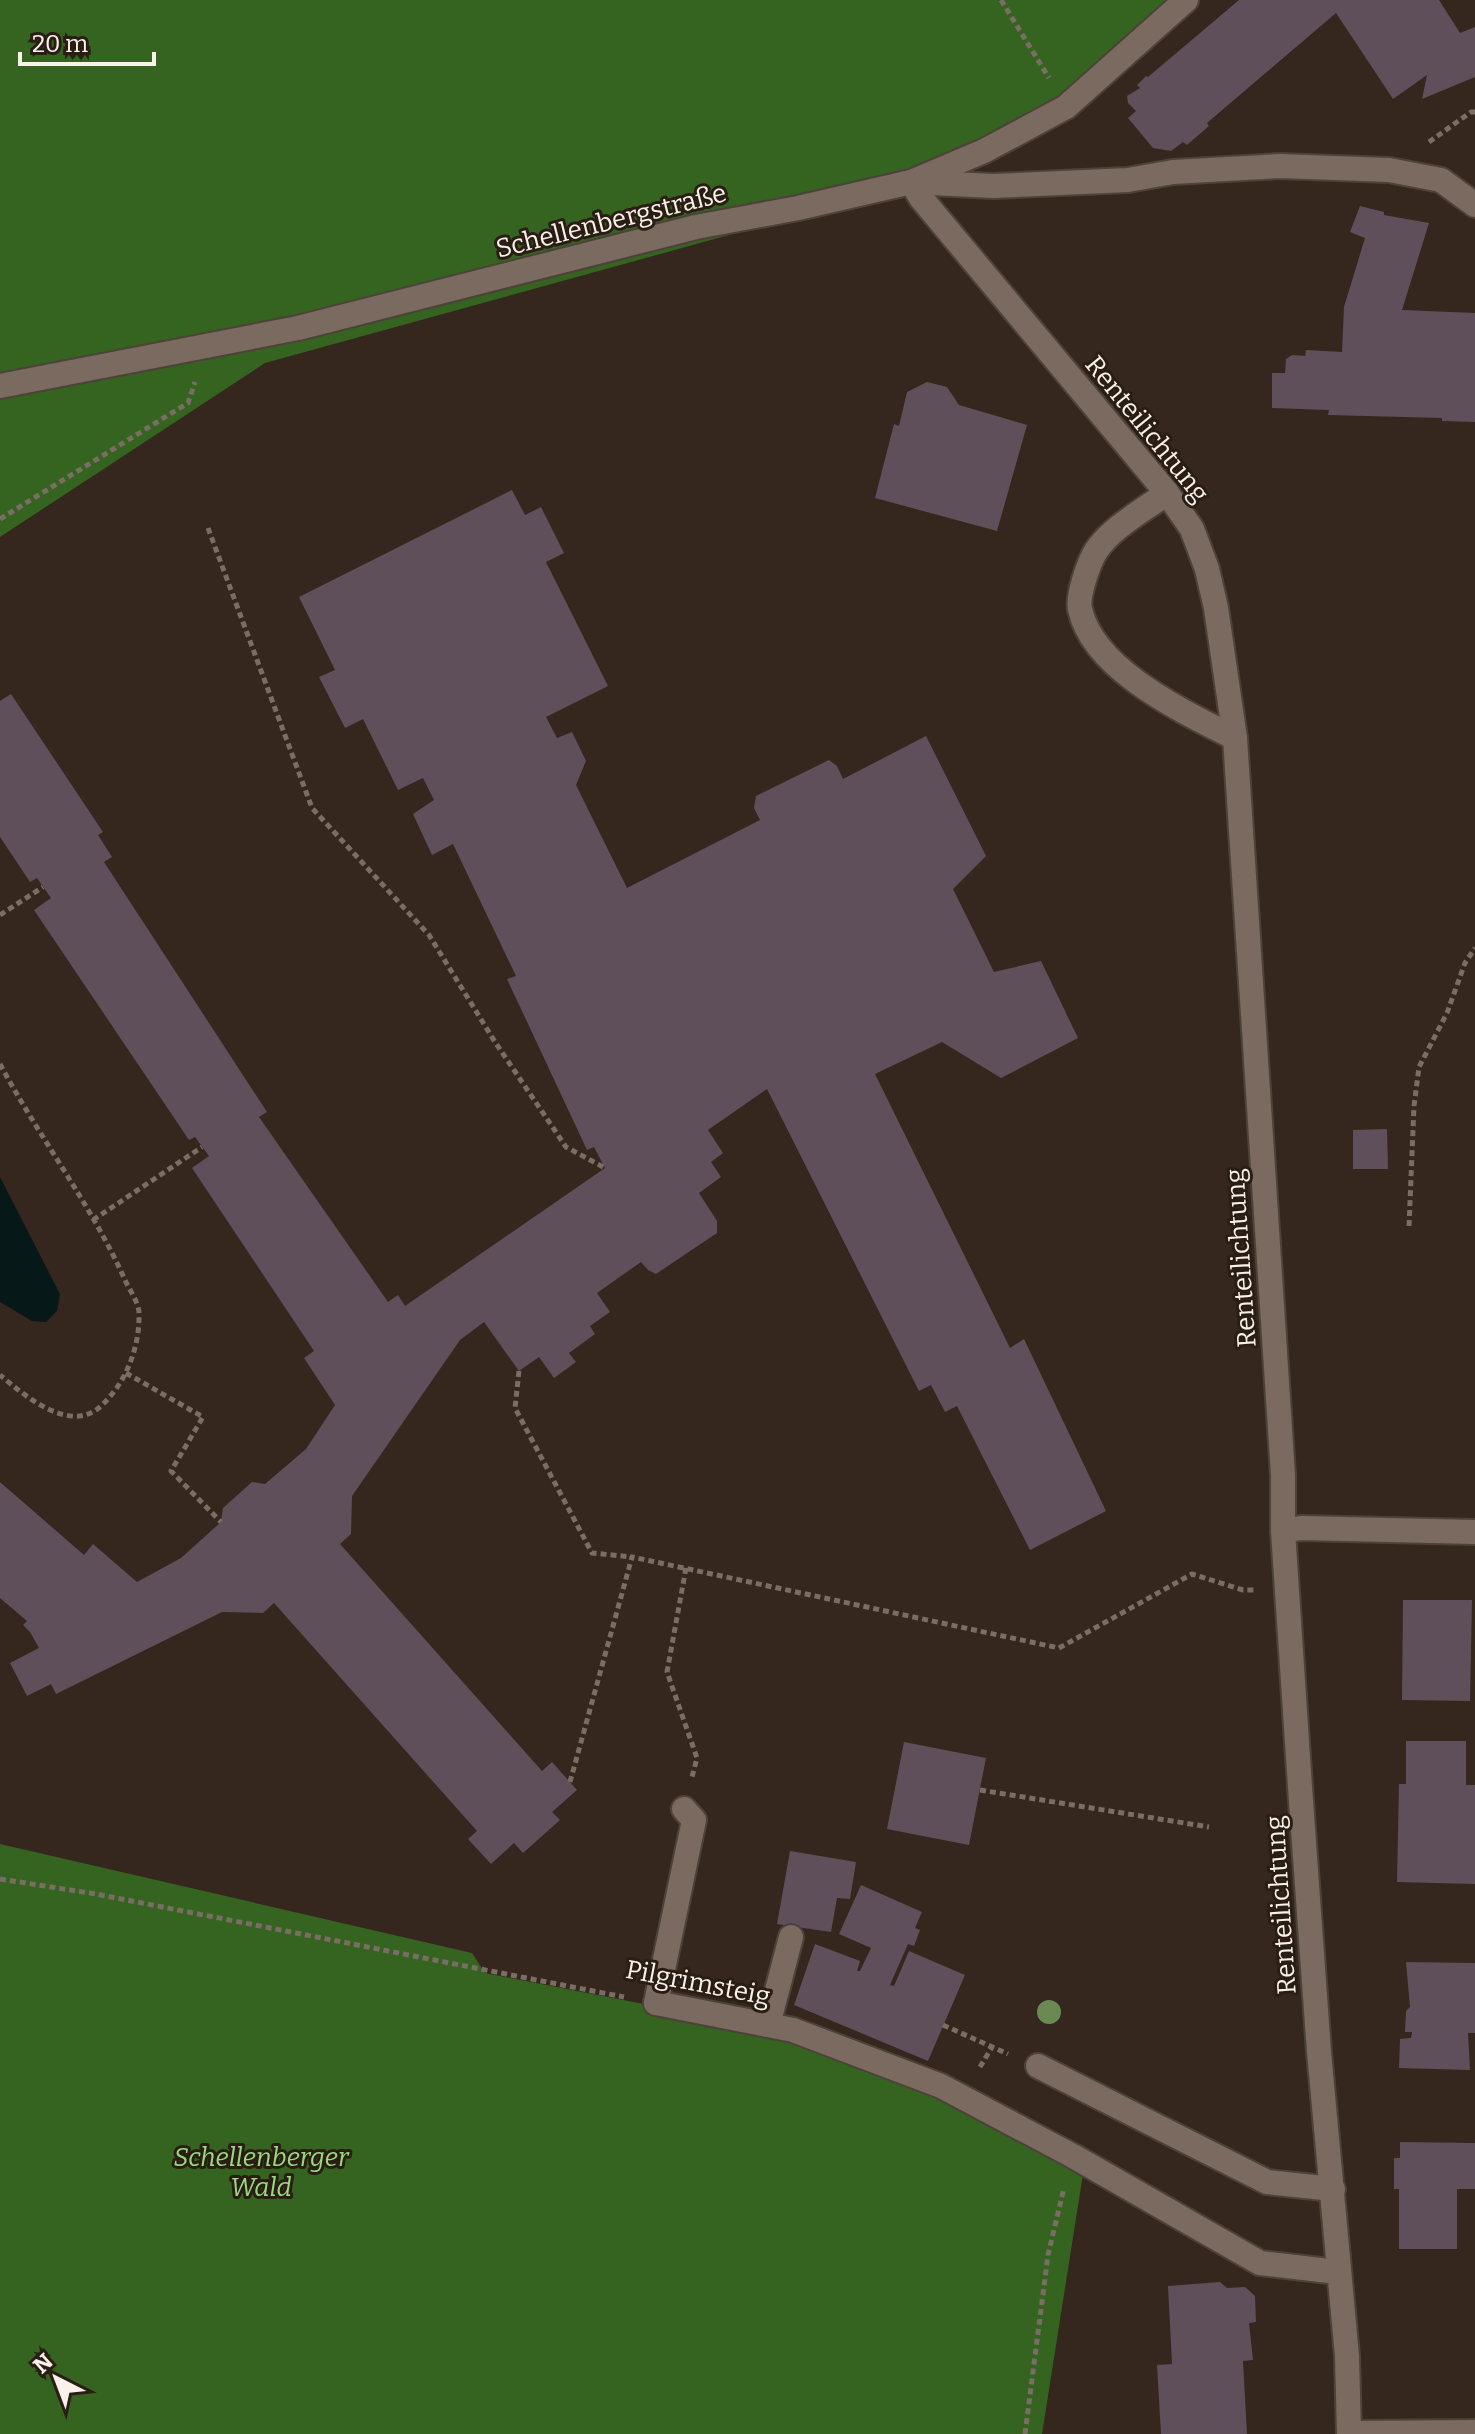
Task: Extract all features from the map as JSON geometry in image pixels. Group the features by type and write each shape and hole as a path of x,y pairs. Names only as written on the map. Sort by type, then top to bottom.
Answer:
{"street":[{"name":"Schellenbergstraße","path":"0,386 298,328 696,227 911,182 984,151 1066,107 1186,0"},
{"path":"911,182 993,186 1128,180 1173,172 1280,166 1389,170 1441,180 1475,205"},
{"name":"Renteilichtung","path":"911,182 1032,334 1167,493 1192,529 1207,569 1216,608 1235,738 1283,1475 1283,1531 1319,2052 1347,2356 1349,2434"},
{"path":"1167,493 1120,527 1097,550 1085,579 1079,607 1093,642 1120,667 1152,692 1235,738"},
{"path":"1283,1531 1301,1528 1475,1532"},
{"path":"656,2003 694,1820 684,1809"},
{"path":"768,2025 791,1937"},
{"name":"Pilgrimsteig","path":"656,2003 793,2030 941,2086 1073,2156 1260,2263 1338,2272"},
{"path":"1038,2066 1267,2182 1333,2189"},
{"path":"1349,2434 1475,2432"}],"path":[{"path":"1001,0 1066,107"},
{"path":"0,519 188,403 205,346"},
{"path":"208,528 312,808 429,935 495,1042 566,1147 605,1168"},
{"path":"0,915 43,887"},
{"path":"1409,1226 1414,1106 1419,1067 1447,1013 1465,963 1475,948"},
{"path":"0,1064 116,1259 139,1311 131,1362 113,1394 97,1410 77,1416 50,1411 0,1375"},
{"path":"93,1220 202,1147"},
{"path":"519,1371 515,1408 592,1553 632,1557 1059,1648 1192,1574 1243,1590 1289,1592"},
{"path":"126,1373 203,1417 171,1471 221,1522"},
{"path":"570,1782 632,1557"},
{"path":"684,1809 697,1758 667,1672 686,1568"},
{"path":"980,1790 1209,1827"},
{"name":"Pilgrimsteig","path":"0,1879 111,1897 656,2003"},
{"path":"943,2025 1038,2066"},
{"path":"1025,2434 1048,2255 1073,2156"}],"green space":[{"path":"0,0 1180,0 1075,95 885,192 265,363 0,537"},
{"name":"Schellenberger Wald","path":"0,1844 472,1953 485,1973 792,2033 939,2089 1083,2174 1042,2434 0,2434"}],"shaded area":[{"path":"0,1177 60,1294 57,1311 46,1322 32,1321 0,1302"}],"building":[{"path":"1239,0 1439,0 1460,33 1475,27 1475,77 1422,99 1427,75 1393,99 1336,13 1207,123 1209,126 1187,145 1183,142 1171,151 1153,148 1128,118 1136,111 1128,103 1127,96 1140,88 1137,85 1146,76"},
{"path":"1360,206 1384,212 1384,215 1429,223 1402,310 1475,313 1475,422 1442,421 1442,418 1328,415 1329,410 1272,408 1272,373 1285,373 1286,359 1292,355 1305,356 1306,350 1342,352 1344,307 1365,238 1350,232"},
{"path":"927,382 947,387 959,405 1027,425 997,531 875,498 894,424 899,426 907,392"},
{"path":"512,490 525,515 541,507 564,553 546,562 608,686 546,717 557,738 572,732 586,761 576,785 627,888 760,820 754,808 756,796 829,760 837,766 843,779 926,736 986,856 953,889 994,972 1041,961 1078,1038 1001,1078 942,1042 875,1074 1010,1348 1024,1339 1106,1511 1030,1550 957,1406 945,1412 931,1385 919,1391 767,1089 708,1130 723,1153 711,1162 721,1177 699,1193 717,1221 717,1233 656,1274 641,1262 597,1293 610,1312 590,1326 595,1334 569,1353 576,1362 554,1378 539,1357 519,1371 484,1322 460,1340 352,1496 351,1534 340,1544 542,1771 552,1762 577,1790 552,1812 560,1820 523,1853 514,1843 491,1864 468,1839 477,1831 274,1603 263,1613 222,1612 56,1694 51,1684 27,1696 10,1663 39,1648 23,1625 27,1621 0,1598 0,1482 84,1555 93,1544 137,1582 181,1558 221,1522 223,1508 252,1482 265,1484 306,1449 335,1405 304,1358 314,1351 192,1168 209,1156 195,1137 189,1140 34,910 51,898 37,878 30,882 0,837 0,701 11,694 103,832 98,835 112,857 104,862 267,1112 259,1117 388,1302 398,1295 405,1306 605,1168 594,1147 587,1150 507,979 516,976 453,844 432,855 413,814 434,800 423,778 398,790 363,719 345,728 319,677 335,670 299,597"},
{"path":"1387,1129 1388,1169 1353,1169 1353,1130"},
{"path":"1403,1600 1472,1600 1470,1701 1402,1700"},
{"path":"1406,1741 1466,1741 1466,1785 1475,1785 1475,1884 1397,1882 1399,1784 1406,1784"},
{"path":"904,1742 986,1758 969,1845 887,1829"},
{"path":"790,1851 856,1862 850,1899 837,1898 831,1932 777,1924"},
{"path":"861,1885 922,1912 915,1928 920,1930 914,1946 908,1944 890,1985 894,1986 909,1951 965,1975 928,2061 794,2005 815,1944 860,1961 857,1971 860,1971 871,1948 839,1934"},
{"path":"1406,1962 1475,1963 1475,2033 1468,2033 1470,2070 1399,2068 1400,2039 1411,2038 1412,2032 1405,2032 1406,2011 1410,2007"},
{"path":"1400,2142 1475,2143 1475,2189 1457,2189 1457,2249 1399,2249 1399,2189 1394,2189 1394,2158 1400,2158"},
{"path":"1220,2282 1227,2288 1245,2287 1255,2296 1256,2322 1249,2323 1253,2360 1243,2361 1247,2434 1161,2434 1157,2365 1172,2364 1168,2286"}]}
